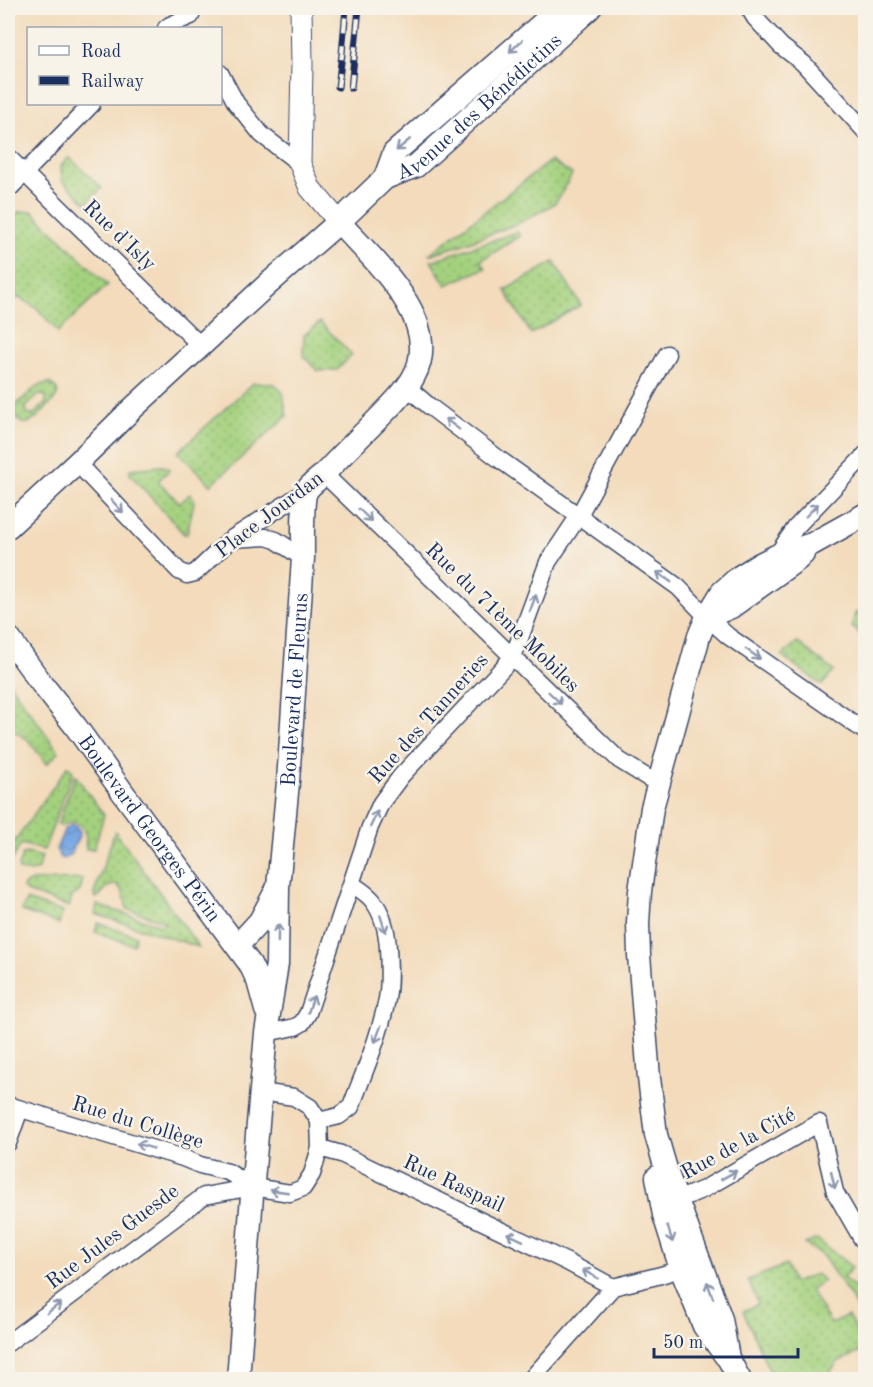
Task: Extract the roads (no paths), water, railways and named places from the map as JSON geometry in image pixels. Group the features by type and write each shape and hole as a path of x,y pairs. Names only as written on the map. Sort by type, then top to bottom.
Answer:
{"main road":[{"name":"Avenue des Bénédictins","path":"385,178 394,153 560,8"},
{"name":"Avenue des Bénédictins","path":"385,178 416,166 590,8"},
{"path":"8,525 77,463 132,408 385,178"},
{"name":"Place Jourdan","path":"306,491 407,387 419,365 422,352 418,325 407,302 388,276 339,222"},
{"name":"Boulevard de Fleurus","path":"267,1033 278,964 278,887 288,782 306,491"},
{"path":"690,1266 667,1224 660,1196 655,1156 656,1136 649,1078 638,922 652,808 699,636 722,592 760,564 812,544 866,514"},
{"path":"707,617 731,607 798,559 812,544"},
{"path":"731,607 776,556"},
{"name":"Boulevard Georges Périn","path":"8,637 250,964 266,1007 267,1033"},
{"name":"Boulevard de Fleurus","path":"237,946 260,921 278,887"},
{"path":"238,1380 253,1178 267,1033"},
{"path":"656,1136 677,1200 704,1326 728,1358 740,1380"}],"street":[{"path":"301,8 300,164 310,188 339,222"},
{"path":"749,8 755,18 781,46 803,63 866,132"},
{"path":"167,27 192,17"},
{"path":"222,77 236,103 262,135 300,164"},
{"path":"8,190 91,105"},
{"name":"Rue d'Isly","path":"8,157 201,346"},
{"name":"Rue des Tanneries","path":"267,1033 295,1027 302,1023 308,1013 370,827 381,803 401,776 513,657 548,562 579,517 666,354"},
{"path":"407,387 499,459 678,587 728,636 866,732"},
{"path":"776,556 796,527 866,454"},
{"name":"Place Jourdan","path":"77,463 179,572 187,575 195,573 231,539 306,491"},
{"name":"Rue du 71ème Mobiles","path":"324,474 619,760 648,778 660,782"},
{"path":"231,539 266,537 276,540 303,558"},
{"path":"320,1121 339,1116 351,1107 382,1023 388,996 390,969 388,939 384,923 372,899 352,884"},
{"path":"253,1178 290,1193 303,1188 312,1174 320,1148 320,1121 310,1107 294,1097 261,1092"},
{"path":"8,1143 14,1107"},
{"name":"Rue du Collège","path":"14,1107 200,1165 253,1178"},
{"name":"Rue de la Cité","path":"677,1200 704,1189 819,1123 835,1192 862,1239 866,1242"},
{"name":"Rue Raspail","path":"320,1148 341,1154 567,1262 613,1287"},
{"path":"200,1165 204,1178 204,1196"},
{"name":"Rue Jules Guesde","path":"8,1343 204,1196 253,1178"},
{"path":"530,1380 613,1287 690,1266"}],"water":[{"path":"71,825 76,826 80,833 71,855 64,859 59,857 56,850 65,828"}],"railway":[{"path":"338,87 346,8"},
{"path":"351,88 359,8"}]}
